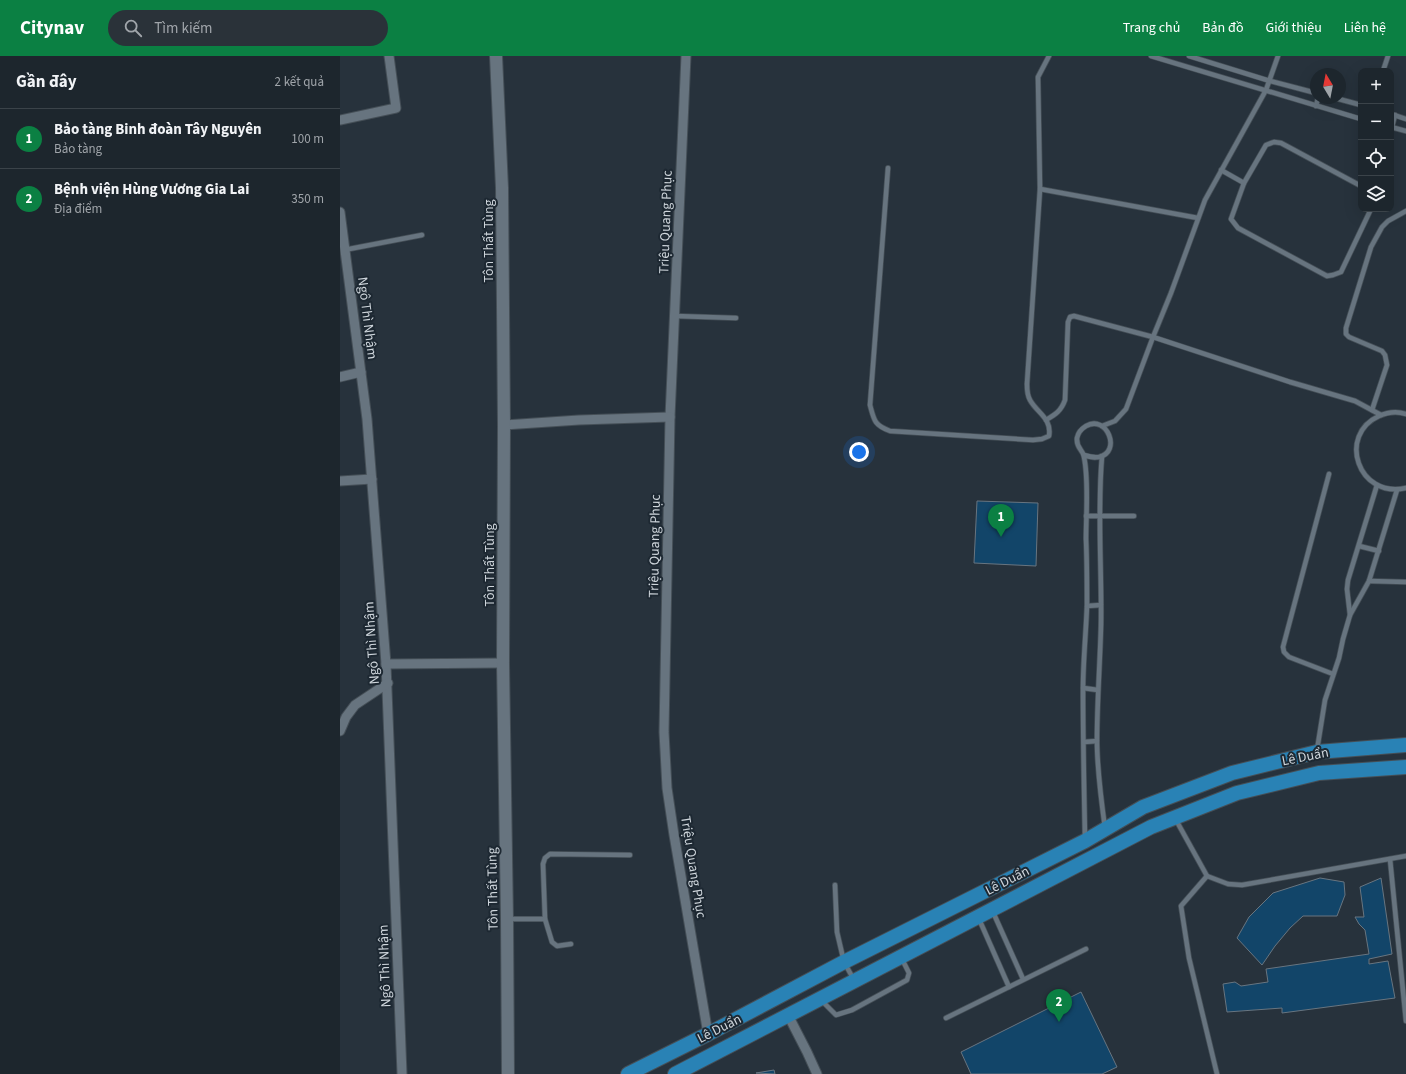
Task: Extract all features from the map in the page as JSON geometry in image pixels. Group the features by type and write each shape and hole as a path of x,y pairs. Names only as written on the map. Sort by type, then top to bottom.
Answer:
{"main road":[{"name":"Lê Duẩn","path":"628,1074 708,1034 844,962 1085,841 1143,807 1232,773 1317,752 1406,745"},
{"path":"1317,752 1319,773"},
{"name":"Lê Duẩn","path":"675,1074 690,1071 788,1015 1151,827 1174,817 1237,793 1319,773 1406,767"}],"street":[{"path":"340,120 396,108 389,56"},
{"name":"Tôn Thất Tùng","path":"496,56 502,188 504,425 503,663 508,1074"},
{"name":"Triệu Quang Phục","path":"686,56 670,417 664,732 668,788 674,835 708,1034"},
{"name":"Ngô Thì Nhậm","path":"340,212 342,250 361,372 372,479 388,683 402,1074"},
{"path":"340,377 361,372"},
{"path":"504,425 579,420 670,417"},
{"path":"340,481 372,479"},
{"path":"386,664 503,663"},
{"path":"340,731 346,717 355,705 388,683"},
{"path":"340,710 346,717"},
{"path":"788,1015 807,1052 816,1074"}],"lane":[{"path":"888,168 870,405 878,427 890,431 1033,440 1050,436 1050,428 1046,420 1030,400 1027,392 1040,189 1038,77 1049,56"},
{"path":"1150,56 1358,118"},
{"path":"1189,56 1270,81 1310,91"},
{"path":"1102,426 1116,421 1126,409 1209,191 1266,90 1278,56"},
{"path":"1384,68 1388,56"},
{"path":"1191,68 1195,58"},
{"path":"1346,101 1358,104"},
{"path":"1394,114 1406,119"},
{"path":"1394,128 1406,131"},
{"path":"1358,184 1281,143 1274,142 1266,145 1244,183 1231,219 1238,228 1327,276 1341,272 1370,212"},
{"path":"1221,170 1244,183"},
{"path":"1040,189 1198,218"},
{"path":"1372,410 1387,365 1385,355 1382,351 1349,337 1346,334 1346,328 1371,248 1382,227 1388,221 1406,211"},
{"path":"342,250 422,235"},
{"path":"675,316 736,318"},
{"path":"1046,420 1058,413 1065,400 1068,322 1070,317 1074,316 1153,337 1283,380 1355,401 1381,415"},
{"path":"1406,414 1400,412 1386,413 1373,419 1363,429 1357,442 1356,456 1361,470 1370,481 1383,488 1397,490 1406,488"},
{"path":"1095,424 1102,426 1109,432 1111,441 1109,450 1102,456 1093,458 1084,455 1079,450 1077,443 1081,429 1087,425 1095,424"},
{"path":"1084,455 1086,477 1087,606 1083,688 1085,841"},
{"path":"1102,456 1100,475 1101,605 1097,741 1098,772 1105,829"},
{"path":"1329,474 1283,647 1284,652 1289,657 1333,674"},
{"path":"1350,615 1348,580 1378,485"},
{"path":"1317,752 1325,700 1350,615 1369,582 1397,490"},
{"path":"1086,516 1134,516"},
{"path":"1359,546 1379,551"},
{"path":"1369,582 1406,582"},
{"path":"1087,606 1101,605"},
{"path":"1083,688 1098,690"},
{"path":"1084,742 1097,741"},
{"path":"1174,817 1207,876 1228,884 1242,885 1406,856"},
{"path":"571,944 554,945 545,919 543,864 545,858 550,854 630,855"},
{"path":"1390,859 1406,1021"},
{"path":"1207,876 1181,906 1189,958 1217,1074"},
{"path":"835,885 837,932 844,962 854,981"},
{"path":"992,910 1023,980"},
{"path":"978,917 1009,987"},
{"path":"507,919 545,919"},
{"path":"946,1018 1086,949"},
{"path":"820,999 836,1015 852,1010 907,980 909,974 902,957"}],"building":[{"path":"977,501 1038,503 1036,566 974,563"},
{"path":"1320,878 1344,882 1345,895 1337,916 1303,916 1290,928 1262,965 1237,938 1249,917 1273,893"},
{"path":"1381,878 1392,954 1369,959 1369,964 1388,961 1395,998 1282,1013 1282,1008 1227,1012 1223,984 1235,982 1241,986 1268,982 1266,969 1369,954 1365,930 1355,917 1364,917 1360,887"},
{"path":"1081,992 1117,1067 1102,1074 971,1074 961,1052"},
{"path":"774,1070 775,1074 756,1073"}],"place":[{"name":"Bảo tàng Binh đoàn Tây Nguyên","path":"1001,537"},
{"name":"Bệnh viện Hùng Vương Gia Lai","path":"1059,1022"}]}
